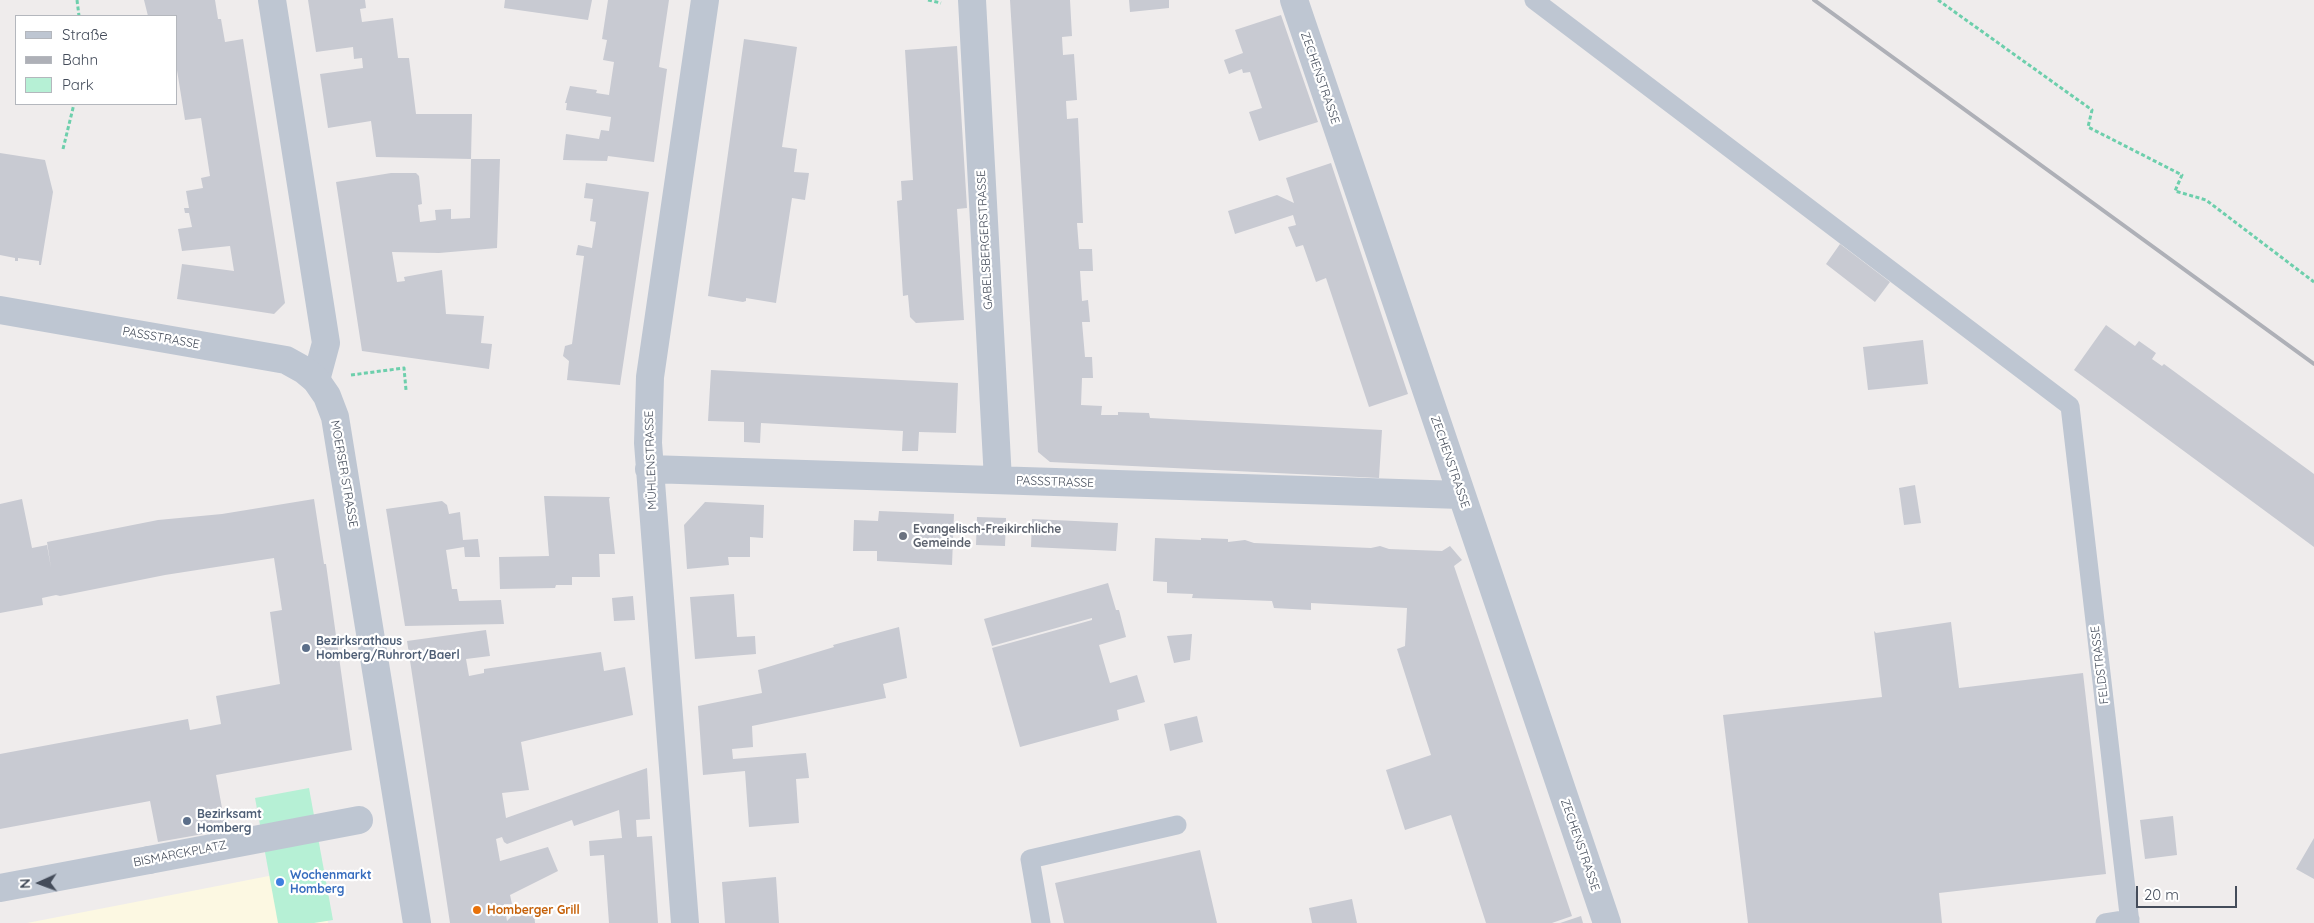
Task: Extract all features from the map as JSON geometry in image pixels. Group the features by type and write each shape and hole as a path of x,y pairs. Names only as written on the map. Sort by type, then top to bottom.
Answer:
{"street":[{"path":"272,0 326,343 316,380"},
{"name":"MÜHLENSTRASSE","path":"685,923 649,469 650,377 705,0"},
{"name":"GABELSBERGERSTRASSE","path":"972,0 998,480"},
{"name":"ZECHENSTRASSE","path":"1294,0 1607,923"},
{"name":"PASSSTRASSE","path":"0,310 286,360 304,370 316,380"},
{"name":"MOERSER STRASSE","path":"316,380 327,396 335,417 418,923"},
{"name":"PASSSTRASSE","path":"649,469 1461,495"},
{"name":"BISMARCKPLATZ","path":"0,888 360,820"}],"lane":[{"name":"FELDSTRASSE","path":"1534,0 2070,406 2130,921"},
{"path":"1041,923 1030,860 1178,825"},
{"path":"2105,923 2130,921"}],"path":[{"path":"77,0 79,15"},
{"path":"1938,0 2092,110 2088,126 2182,174 2175,191 2206,200 2314,282"},
{"path":"63,149 74,105"},
{"path":"316,380 404,368 406,390"}],"shaded area":[{"name":"Wochenmarkt Homberg","path":"320,866 328,923 27,923 156,898"}],"green space":[{"path":"309,788 333,920 314,923 278,923 255,798"}],"building":[{"path":"144,0 215,0 225,42 243,39 285,303 274,314 177,299 182,264 234,271 230,246 182,251 178,229 192,227 189,213 185,213 184,208 189,208 186,191 203,188 201,178 210,176 201,118 185,120 178,76 178,15 148,15"},
{"path":"308,0 365,0 366,8 360,9 362,22 393,18 398,58 409,58 416,114 472,114 471,159 376,157 371,121 328,128 320,74 363,68 362,58 354,59 353,47 316,52"},
{"path":"505,0 592,0 588,20 504,8"},
{"path":"608,0 669,0 659,67 667,69 654,162 608,156 607,161 563,160 566,134 599,139 601,130 609,131 611,117 566,110 567,103 565,103 570,86 597,90 596,93 609,95 614,62 603,60 607,40 602,39"},
{"path":"1010,0 1070,0 1072,36 1062,37 1063,55 1074,54 1077,100 1066,101 1067,119 1078,118 1083,223 1077,223 1079,249 1092,249 1093,271 1080,271 1082,301 1088,300 1090,322 1082,322 1085,357 1092,357 1093,378 1082,378 1081,405 1102,406 1101,415 1118,415 1118,412 1149,413 1150,418 1382,430 1379,478 1050,462 1038,452"},
{"path":"1129,0 1169,0 1169,8 1130,12"},
{"path":"1281,15 1318,122 1259,141 1249,112 1262,108 1250,72 1243,73 1242,69 1229,74 1224,60 1243,53 1235,30"},
{"path":"744,39 797,47 782,147 797,149 794,172 809,173 805,200 792,198 776,303 746,298 746,301 743,302 708,296"},
{"path":"957,46 967,208 957,209 964,320 916,323 910,317 908,295 903,296 897,201 902,200 901,181 913,180 905,50"},
{"path":"0,153 45,160 53,192 41,265 39,265 39,261 18,258 18,261 15,261 15,258 0,255"},
{"path":"471,159 500,159 497,248 439,253 392,252 397,282 405,281 404,277 442,270 446,314 484,316 481,343 492,344 489,369 362,351 336,182 391,173 416,173 419,176 422,204 418,205 420,222 436,220 435,210 451,209 451,219 470,218"},
{"path":"1331,163 1408,394 1369,407 1326,278 1316,282 1303,245 1296,247 1288,227 1296,225 1293,215 1235,234 1228,211 1277,195 1294,203 1286,178"},
{"path":"586,183 649,192 620,385 567,380 569,361 563,356 565,346 572,344 584,256 576,255 578,245 592,248 596,222 590,221 593,199 584,198"},
{"path":"1840,244 1890,282 1875,302 1826,264"},
{"path":"2106,325 2135,346 2139,341 2156,353 2152,359 2162,366 2164,364 2314,474 2314,547 2074,370"},
{"path":"1923,340 1928,384 1868,390 1863,347"},
{"path":"711,370 958,383 956,433 919,432 918,451 902,451 903,431 761,423 760,443 744,442 744,422 708,421"},
{"path":"1915,485 1921,523 1904,525 1899,488"},
{"path":"544,496 610,497 615,554 599,554 600,577 572,577 572,585 556,585 555,588 500,589 499,557 549,556"},
{"name":"Bezirksrathaus Homberg/Ruhrort/Baerl","path":"22,499 32,548 47,545 51,568 47,542 158,520 222,514 314,499 324,564 326,564 352,750 216,775 226,830 158,842 150,801 0,829 0,754 188,719 190,730 221,724 216,696 280,684 270,612 282,610 274,558 165,575 60,596 56,595 42,598 43,605 0,613 0,504"},
{"path":"442,501 447,505 449,514 460,512 463,540 478,539 480,557 465,557 464,547 446,550 452,589 457,589 459,601 501,600 504,624 405,626 386,509"},
{"path":"705,502 764,505 763,538 750,537 750,557 728,557 729,565 687,569 684,525"},
{"name":"Evangelisch-Freikirchliche Gemeinde","path":"879,511 954,514 952,565 877,561 877,551 853,551 854,520 878,521"},
{"path":"977,517 1006,518 1005,546 976,545"},
{"path":"1032,519 1118,523 1116,551 1031,547"},
{"path":"1155,538 1228,539 1228,542 1245,540 1254,543 1371,548 1380,546 1389,549 1442,551 1450,546 1462,560 1454,566 1572,916 1552,923 1486,923 1451,815 1405,830 1386,770 1431,755 1397,649 1405,646 1407,608 1311,603 1311,610 1274,608 1272,601 1192,598 1193,594 1167,593 1167,582 1153,581"},
{"path":"1108,583 1116,610 1119,610 1126,637 1099,645 1110,683 1137,675 1145,702 1117,710 1119,720 1020,747 992,648 1092,620 1092,618 992,646 984,619"},
{"path":"734,594 737,637 755,636 756,654 695,659 690,597"},
{"path":"633,596 635,620 614,621 612,598"},
{"path":"1951,622 1959,688 2083,673 2106,874 1939,893 1942,923 1748,923 1723,715 1882,697 1874,631 1876,633"},
{"path":"899,627 907,678 883,684 886,698 752,726 753,747 732,749 733,759 806,753 809,778 796,779 799,823 749,827 745,771 703,775 698,706 762,693 758,670 834,647 833,645"},
{"path":"486,630 490,656 466,659 469,676 484,673 484,669 601,652 604,671 625,667 633,715 521,742 529,790 502,793 506,818 647,768 650,819 636,820 637,837 652,836 658,923 609,923 604,855 590,856 589,841 622,838 619,810 574,826 572,820 507,844 502,837 496,839 500,861 548,847 558,871 510,895 512,904 504,904 507,921 513,915 534,913 535,923 450,923 407,641"},
{"path":"1192,634 1190,660 1174,663 1167,636"},
{"path":"1197,716 1203,742 1170,751 1164,724"},
{"path":"2173,816 2177,855 2145,859 2140,820"},
{"path":"2314,838 2314,879 2296,869"},
{"path":"1200,850 1217,923 1064,923 1055,883"},
{"path":"776,877 779,923 725,923 722,882"},
{"path":"1352,899 1357,923 1312,923 1309,908"},
{"path":"1581,916 1583,923 1560,923"}],"railway":[{"path":"1814,0 2314,364"}],"place":[{"name":"Evangelisch-Freikirchliche Gemeinde","path":"903,536"},
{"name":"Bezirksrathaus Homberg/Ruhrort/Baerl","path":"306,648"},
{"name":"Bezirksamt Homberg","path":"187,821"},
{"name":"Wochenmarkt Homberg","path":"280,882"},
{"name":"Homberger Grill","path":"477,910"}]}
